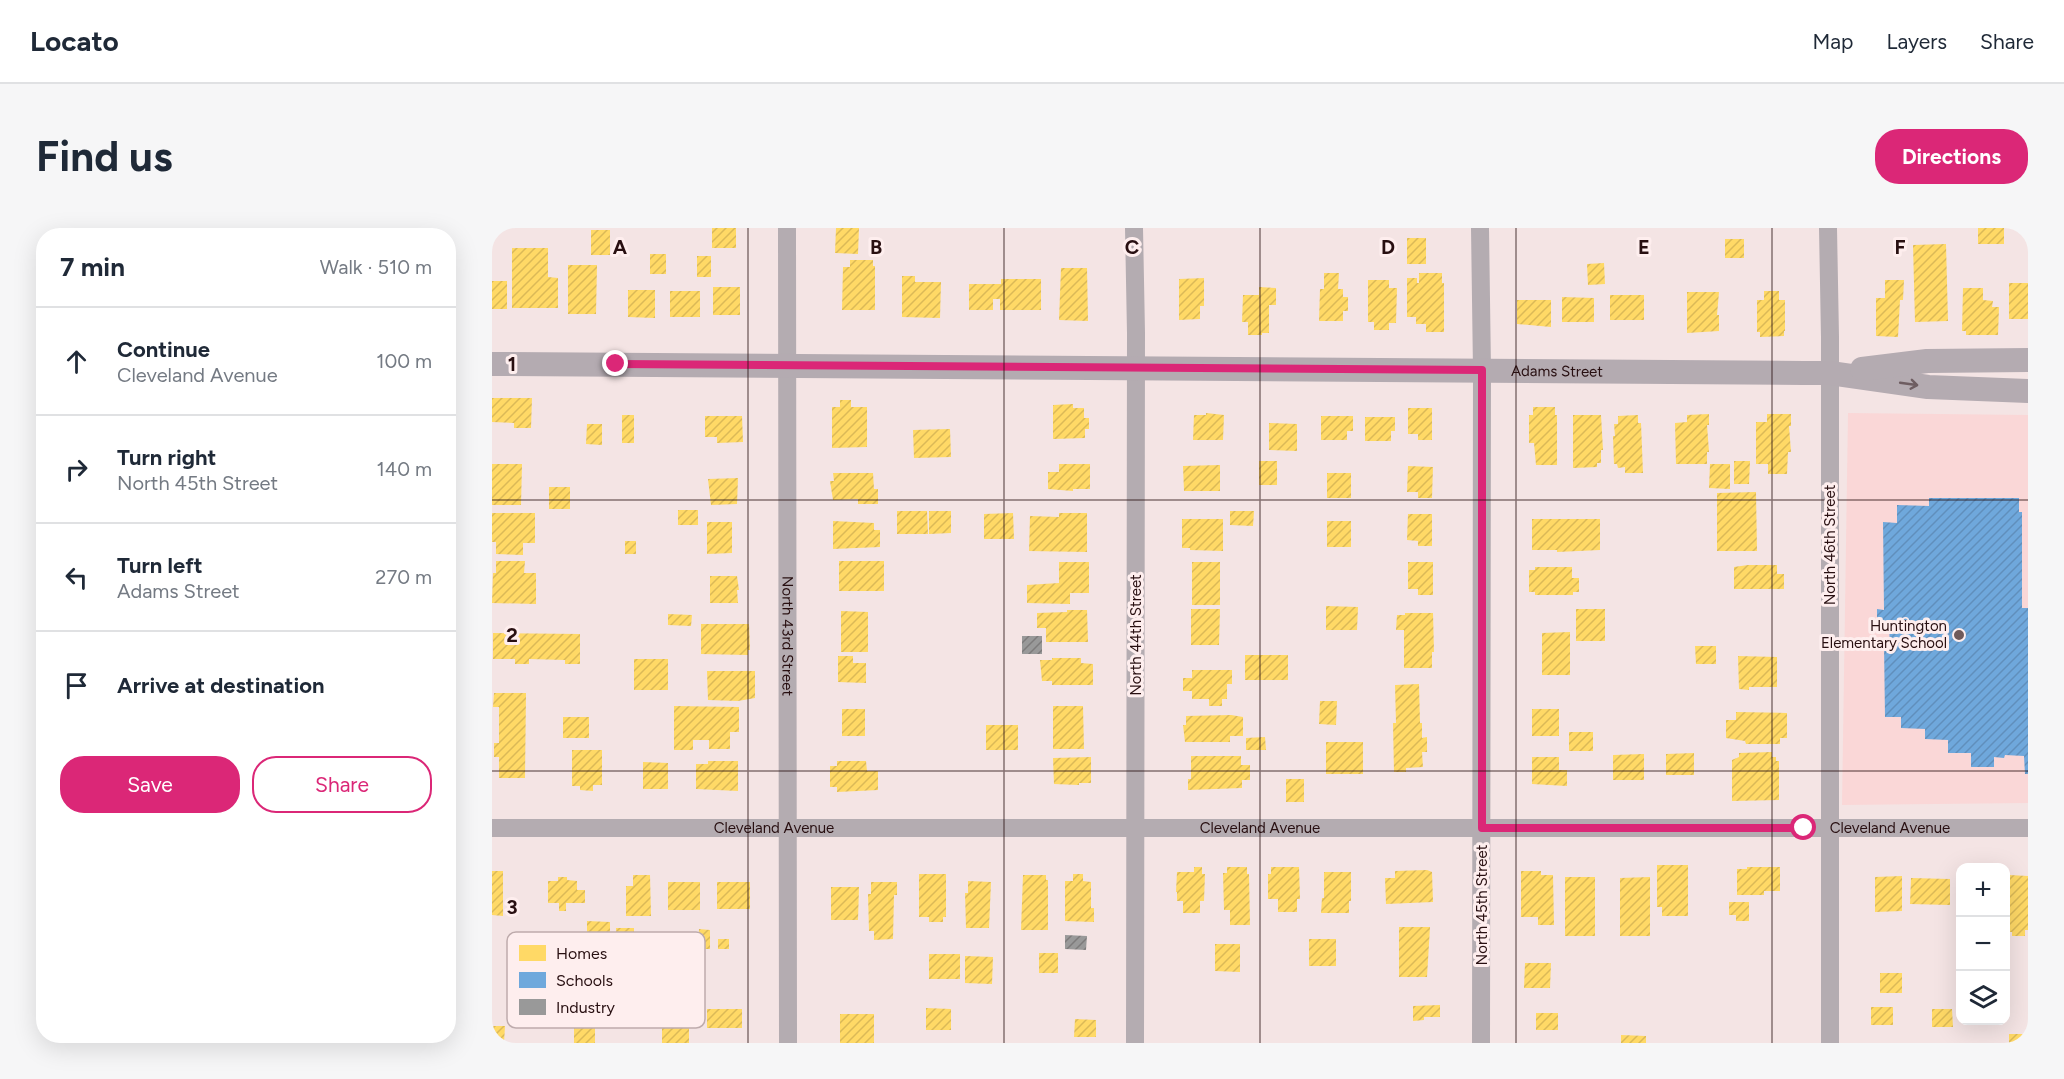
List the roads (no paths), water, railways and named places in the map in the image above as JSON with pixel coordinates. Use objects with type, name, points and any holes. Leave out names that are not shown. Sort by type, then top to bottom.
[{"type":"main road","name":"Adams Street","points":[[492,364],[1830,373],[1927,361],[2028,360]]},
{"type":"main road","name":"Adams Street","points":[[1830,373],[1929,387],[2028,391]]},
{"type":"street","name":"North 43rd Street","points":[[787,228],[788,1043]]},
{"type":"street","name":"North 44th Street","points":[[1134,228],[1135,1043]]},
{"type":"street","name":"North 45th Street","points":[[1480,228],[1482,370],[1481,1043]]},
{"type":"street","name":"North 46th Street","points":[[1828,228],[1830,1043]]},
{"type":"street","name":"Cleveland Avenue","points":[[492,828],[2028,828]]},
{"type":"place","name":"Huntington Elementary School","points":[[1959,635]]}]
